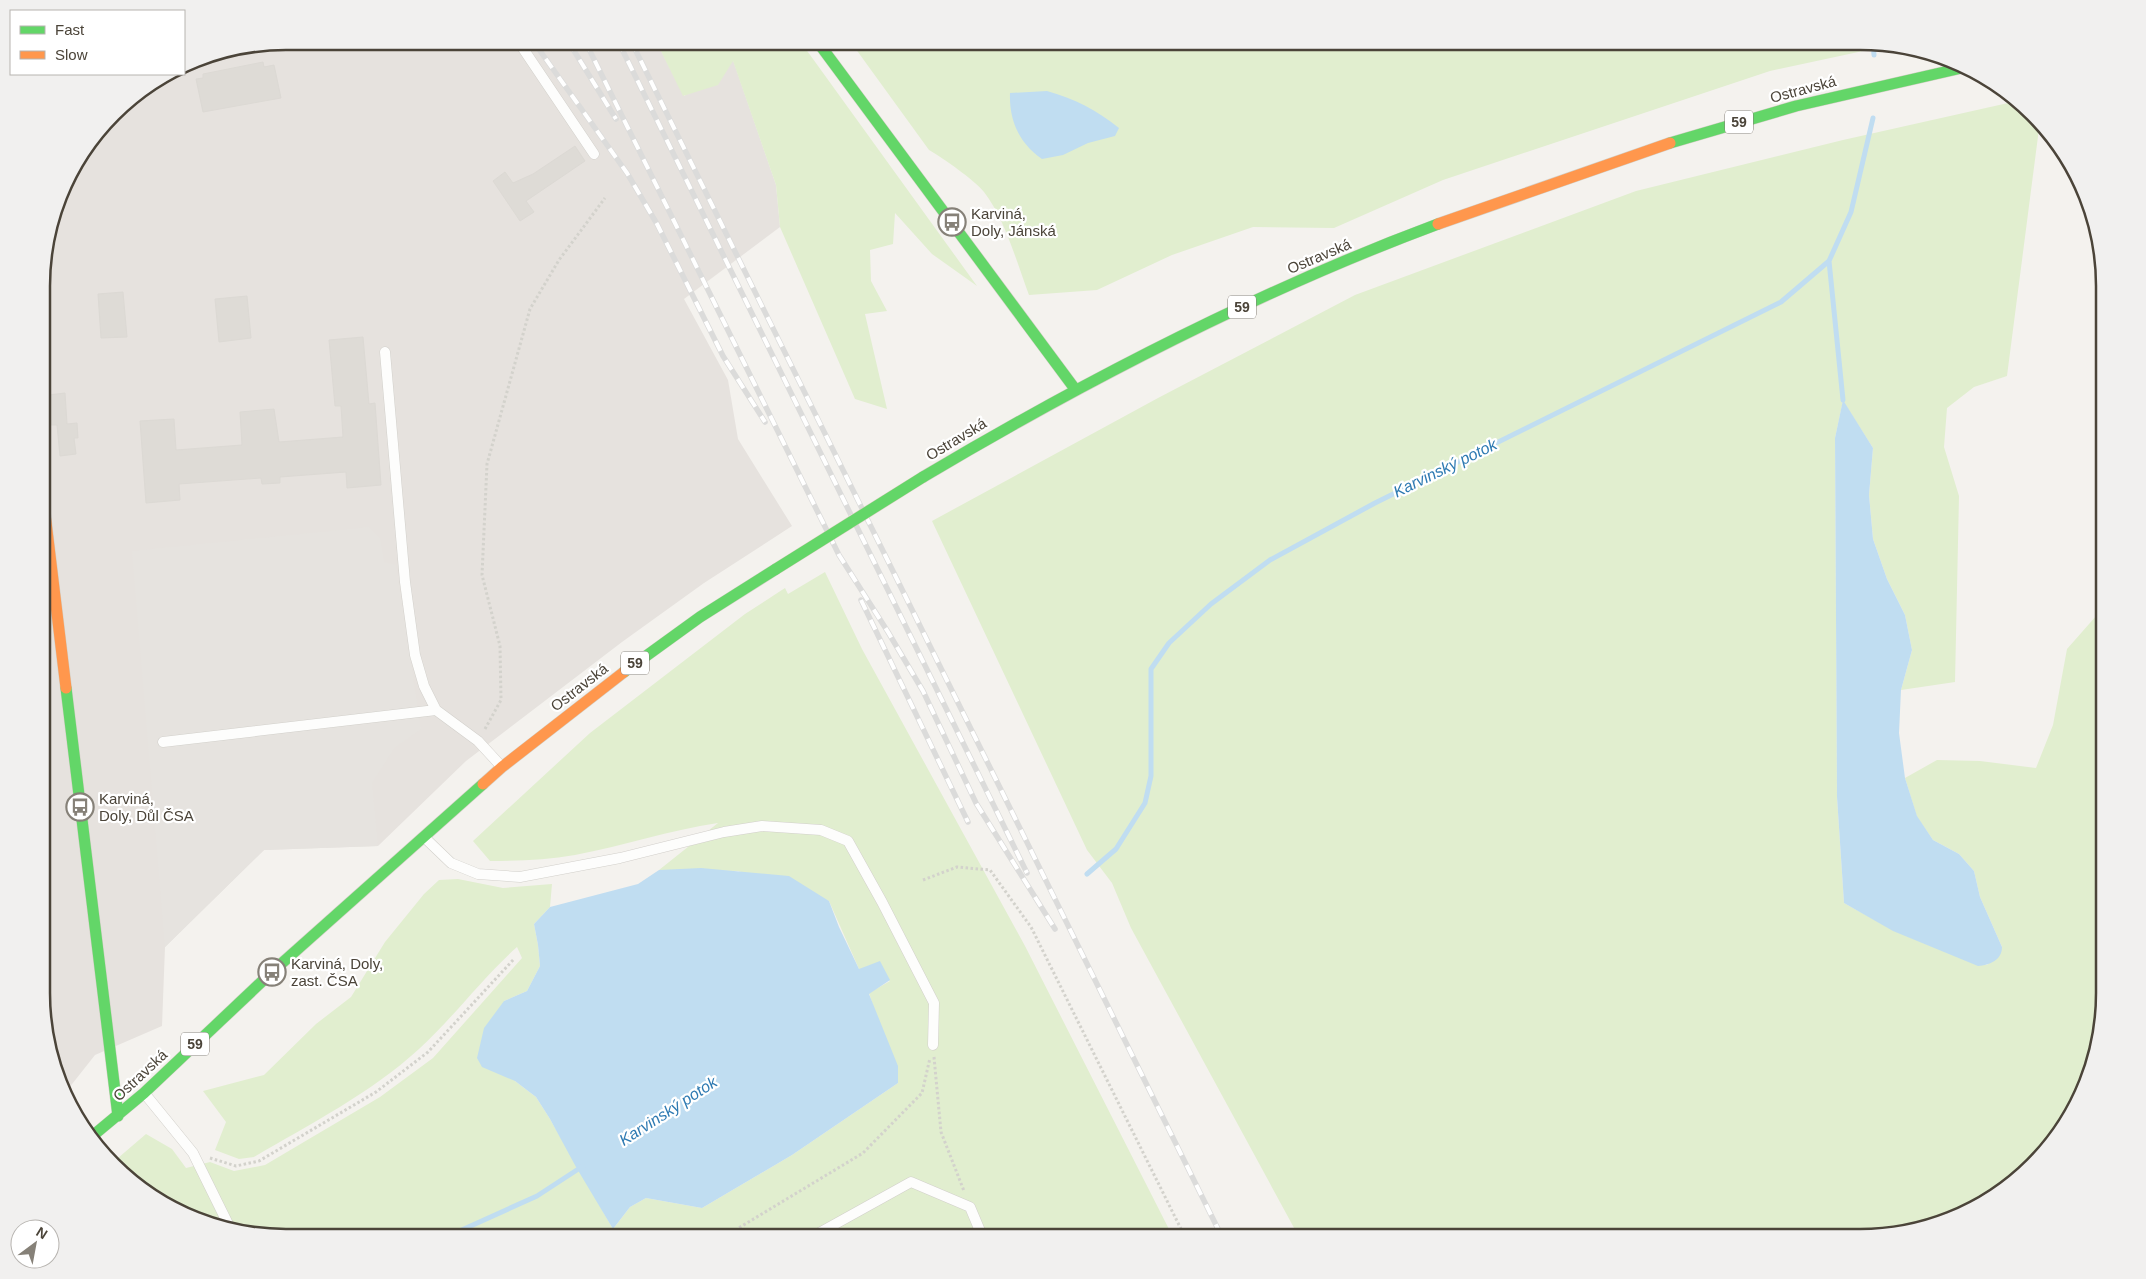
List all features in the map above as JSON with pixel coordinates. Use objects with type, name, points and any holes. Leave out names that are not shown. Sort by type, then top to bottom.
[{"type":"main road","points":[[824,50],[1076,389]]},
{"type":"main road","name":"Ostravská","points":[[96,1133],[144,1093],[272,972],[425,838],[502,767],[624,670],[700,617],[994,434],[1076,389],[1286,286],[1396,240],[1497,202],[1739,122],[1846,93],[1954,70]]},
{"type":"main road","name":"Ostravská","points":[[50,584],[118,1116]]},
{"type":"lane","points":[[524,50],[594,154]]},
{"type":"lane","points":[[385,352],[405,582],[415,655],[424,686],[436,710],[478,741],[502,767]]},
{"type":"lane","points":[[163,742],[436,710]]},
{"type":"lane","points":[[425,838],[451,863],[478,874],[520,877],[620,858],[724,832],[762,826],[821,830],[848,841],[934,1003],[933,1046]]},
{"type":"lane","points":[[144,1093],[193,1153],[227,1221]]},
{"type":"lane","points":[[826,1229],[911,1182],[970,1207],[979,1229]]},
{"type":"path","points":[[478,741],[501,700],[500,646],[482,574],[487,464],[530,309],[559,260],[605,198]]},
{"type":"path","points":[[923,880],[957,867],[990,870],[1031,928],[1181,1229]]},
{"type":"path","points":[[193,1153],[236,1166],[259,1162],[376,1092],[428,1052],[514,959]]},
{"type":"path","points":[[933,1046],[942,1132],[970,1207]]},
{"type":"path","points":[[737,1229],[863,1153],[922,1092],[933,1046]]},
{"type":"shaded area","points":[[286,50],[661,50],[684,96],[733,60],[776,185],[780,227],[684,299],[728,380],[738,439],[792,526],[704,583],[622,642],[466,761],[378,846],[264,850],[165,947],[162,1026],[95,1055],[70,1087],[58,1054],[52,1024],[50,993],[50,286],[52,255],[58,225],[74,182],[90,155],[119,119],[155,90],[196,68],[225,58],[255,52]]},
{"type":"shaded area","points":[[369,527],[380,538],[384,562],[396,565],[421,729],[394,748],[372,783],[378,846],[264,850],[165,947],[132,551]]},
{"type":"green space","points":[[660,50],[807,50],[977,286],[932,254],[895,213],[893,244],[870,250],[871,281],[887,311],[865,314],[887,409],[855,399],[780,227],[776,185],[733,61],[718,85],[683,96]]},
{"type":"green space","points":[[857,50],[1866,50],[1770,71],[1443,180],[1334,228],[1253,227],[1172,255],[1097,290],[1029,295],[1015,255],[992,203],[984,192],[966,175],[929,150]]},
{"type":"green space","points":[[2009,103],[2039,132],[2007,376],[1974,387],[1947,408],[1944,447],[1959,496],[1955,682],[1901,690],[1912,650],[1905,615],[1887,579],[1873,539],[1869,495],[1873,448],[1843,401],[1835,438],[1837,797],[1844,903],[1914,938],[1987,965],[2002,947],[1980,897],[1974,871],[1959,854],[1933,840],[1917,817],[1905,778],[1937,760],[1980,761],[2036,768],[2053,725],[2067,649],[2096,616],[2096,993],[2094,1024],[2088,1054],[2072,1097],[2047,1137],[2027,1160],[2004,1180],[1978,1197],[1950,1211],[1921,1221],[1891,1227],[1860,1229],[1295,1229],[1131,928],[1112,883],[1087,850],[932,521],[1158,398],[1355,295],[1636,191],[1843,140]]},
{"type":"green space","points":[[825,572],[862,649],[1025,946],[1169,1229],[613,1229],[630,1207],[646,1198],[702,1208],[792,1155],[898,1083],[869,993],[890,981],[859,969],[829,901],[738,871],[659,870],[718,823],[575,855],[533,860],[490,861],[473,841],[590,733],[745,614],[785,588],[788,594]]},
{"type":"green space","points":[[458,879],[503,888],[552,884],[550,907],[534,924],[540,966],[527,991],[504,1001],[515,1081],[536,1097],[613,1229],[286,1229],[255,1227],[225,1221],[182,1205],[142,1180],[118,1158],[146,1134],[172,1149],[186,1168],[210,1162],[234,1171],[265,1165],[380,1097],[433,1058],[522,958],[517,947],[419,1049],[381,1080],[318,1120],[254,1157],[239,1159],[215,1150],[226,1122],[203,1091],[264,1075],[316,1024],[351,997],[385,942],[424,894],[439,880]]},
{"type":"water","points":[[1047,91],[1076,101],[1102,116],[1119,128],[1115,136],[1088,143],[1063,155],[1042,159],[1027,146],[1017,130],[1011,112],[1010,93]]},
{"type":"water","points":[[1843,400],[1873,448],[1869,495],[1873,539],[1887,579],[1905,615],[1912,650],[1901,690],[1899,733],[1905,778],[1917,816],[1933,840],[1959,854],[1974,871],[1980,897],[2002,947],[1998,958],[1987,964],[1978,966],[1893,931],[1844,903],[1837,797],[1835,438]]},
{"type":"water","points":[[701,868],[789,876],[829,901],[859,969],[880,961],[890,980],[869,994],[898,1066],[898,1083],[792,1155],[702,1208],[646,1198],[630,1207],[613,1229],[536,1097],[515,1081],[482,1067],[477,1058],[484,1028],[504,1001],[527,991],[540,966],[534,924],[550,907],[638,884],[659,870]]},
{"type":"building","points":[[263,62],[264,67],[274,65],[281,98],[203,112],[196,79],[203,78],[203,74]]},
{"type":"building","points":[[575,146],[585,161],[526,201],[534,212],[520,221],[493,181],[505,172],[513,183],[533,174]]},
{"type":"building","points":[[123,292],[127,337],[101,338],[98,294]]},
{"type":"building","points":[[247,296],[251,338],[219,342],[215,299]]},
{"type":"building","points":[[363,337],[369,404],[375,403],[381,485],[347,488],[346,472],[280,477],[280,483],[262,484],[261,478],[179,484],[180,500],[146,503],[140,421],[174,419],[176,450],[242,445],[240,412],[274,409],[279,442],[343,437],[341,406],[335,406],[329,340]]},
{"type":"building","points":[[65,393],[67,424],[77,423],[78,438],[74,438],[76,454],[60,456],[57,425],[51,425],[50,395]]},
{"type":"waterway","name":"Karvinský potok","points":[[1874,51],[1874,55]]},
{"type":"waterway","name":"Karvinský potok","points":[[1087,874],[1116,849],[1145,803],[1151,776],[1151,669],[1169,643],[1211,604],[1270,560],[1375,503],[1781,302],[1829,261],[1851,212],[1873,118]]},
{"type":"waterway","points":[[1829,261],[1843,400]]},
{"type":"waterway","name":"Karvinský potok","points":[[464,1229],[537,1196],[583,1166]]},
{"type":"railway","points":[[539,50],[627,173],[657,224],[723,356],[765,422]]},
{"type":"railway","points":[[574,50],[616,119]]},
{"type":"railway","points":[[589,50],[839,555],[923,691],[976,803],[1055,929]]},
{"type":"railway","points":[[622,50],[1027,873]]},
{"type":"railway","points":[[635,50],[1218,1229]]},
{"type":"railway","points":[[861,600],[968,822]]},
{"type":"traffic: fast","points":[[824,50],[1075,389]]},
{"type":"traffic: fast","points":[[1670,143],[1796,106],[1954,70]]},
{"type":"traffic: fast","points":[[923,477],[1048,406],[1175,339],[1305,278],[1438,224]]},
{"type":"traffic: fast","points":[[776,569],[923,477]]},
{"type":"traffic: fast","points":[[624,672],[700,617],[776,569]]},
{"type":"traffic: fast","points":[[66,688],[118,1116]]},
{"type":"traffic: fast","points":[[96,1133],[144,1093],[272,972],[483,784]]},
{"type":"traffic: slow","points":[[1438,224],[1670,143]]},
{"type":"traffic: slow","points":[[50,555],[66,688]]},
{"type":"traffic: slow","points":[[483,784],[624,672]]},
{"type":"place","name":"Karviná, Doly, Jánská","points":[[952,222]]},
{"type":"place","name":"Karviná, Doly, Důl ČSA","points":[[80,807]]},
{"type":"place","name":"Karviná, Doly, zast. ČSA","points":[[272,972]]}]
